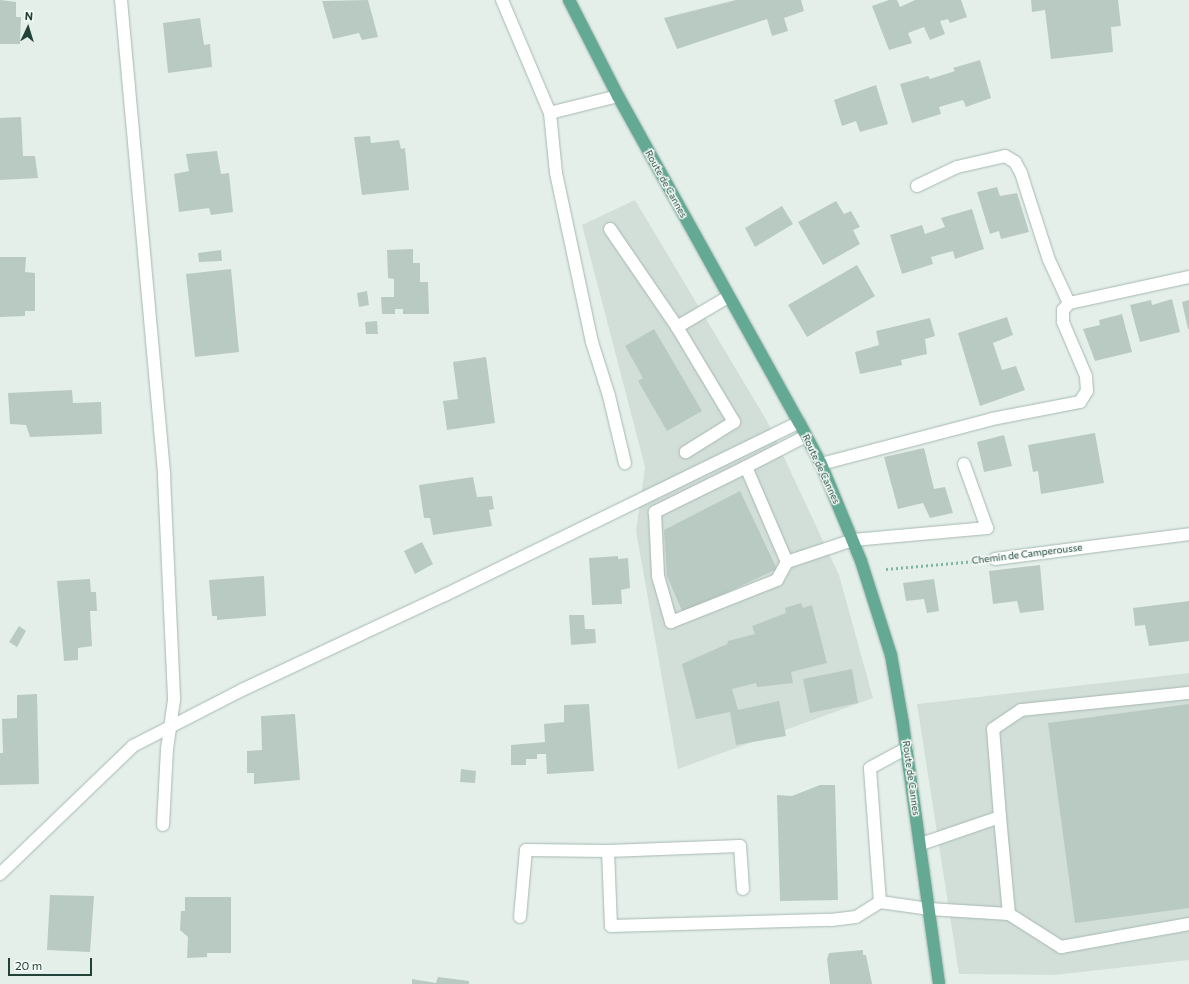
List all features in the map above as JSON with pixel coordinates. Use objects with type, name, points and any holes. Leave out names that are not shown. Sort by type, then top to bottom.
[{"type":"main road","name":"Route de Cannes","points":[[569,0],[618,96],[728,297],[799,422],[821,464],[853,540],[891,655],[907,748],[939,984]]},
{"type":"street","points":[[120,0],[164,477],[174,700],[170,726],[164,825]]},
{"type":"street","points":[[502,0],[550,113],[556,173],[588,327],[609,396],[625,463]]},
{"type":"street","points":[[550,113],[618,96]]},
{"type":"street","points":[[917,186],[957,167],[1005,156],[1015,162],[1021,173],[1049,260],[1069,303]]},
{"type":"street","points":[[610,229],[677,326],[734,422],[686,452]]},
{"type":"street","points":[[821,464],[992,419],[1080,402],[1088,392],[1086,376],[1063,322],[1063,310],[1069,303],[1189,277]]},
{"type":"street","points":[[677,326],[728,297]]},
{"type":"street","points":[[0,874],[133,746],[170,726],[799,422]]},
{"type":"street","points":[[806,436],[656,512],[658,576],[671,622],[777,580],[787,562],[853,540],[987,528],[964,464]]},
{"type":"street","points":[[746,467],[787,562]]},
{"type":"street","name":"Chemin de Camperousse","points":[[995,559],[1189,534]]},
{"type":"street","points":[[1009,914],[993,729],[1021,710],[1189,693]]},
{"type":"street","points":[[880,902],[870,768],[907,748]]},
{"type":"street","points":[[921,844],[1000,817]]},
{"type":"street","points":[[520,917],[526,850],[608,851],[740,846],[743,889]]},
{"type":"street","points":[[608,851],[611,926],[831,920],[856,917],[880,902],[929,909],[1009,914],[1061,947],[1189,924]]},
{"type":"path","name":"Chemin de Camperousse","points":[[865,573],[995,559]]},
{"type":"shaded area","points":[[635,200],[767,421],[839,575],[873,698],[678,769],[636,531],[645,467],[582,225]]},
{"type":"shaded area","points":[[1189,673],[1189,960],[1054,975],[959,974],[917,704]]},
{"type":"building","points":[[0,0],[16,2],[16,17],[21,17],[20,44],[0,44]]},
{"type":"building","points":[[368,0],[378,37],[362,40],[359,33],[333,39],[322,1]]},
{"type":"building","points":[[736,0],[801,0],[804,11],[784,18],[788,31],[772,36],[767,19],[677,49],[664,18]]},
{"type":"building","points":[[889,0],[897,0],[900,7],[915,0],[961,0],[967,17],[950,23],[948,19],[940,21],[945,34],[930,40],[924,27],[908,33],[912,43],[889,50],[872,6]]},
{"type":"building","points":[[1031,0],[1118,0],[1121,26],[1111,27],[1113,52],[1051,59],[1045,10],[1032,12]]},
{"type":"building","points":[[200,18],[204,45],[210,44],[212,67],[168,73],[163,23]]},
{"type":"building","points":[[980,60],[991,98],[966,107],[963,100],[939,107],[941,114],[912,123],[900,84],[928,76],[930,79],[955,71],[953,68]]},
{"type":"building","points":[[876,85],[888,124],[860,132],[856,121],[842,126],[834,100]]},
{"type":"building","points":[[21,117],[23,156],[35,156],[38,178],[0,180],[0,118]]},
{"type":"building","points":[[370,136],[371,143],[399,140],[401,149],[405,148],[409,190],[362,195],[354,137]]},
{"type":"building","points":[[217,151],[221,174],[229,173],[233,212],[211,215],[209,208],[179,212],[174,174],[189,171],[186,154]]},
{"type":"building","points":[[997,187],[1000,196],[1017,193],[1029,232],[1001,239],[999,231],[990,234],[977,192]]},
{"type":"building","points":[[836,201],[844,214],[851,211],[860,227],[853,230],[860,244],[823,265],[798,222]]},
{"type":"building","points":[[782,206],[793,224],[755,247],[745,228]]},
{"type":"building","points":[[972,209],[984,249],[955,259],[953,251],[931,257],[933,264],[902,274],[890,235],[922,225],[925,234],[945,227],[941,218]]},
{"type":"building","points":[[413,249],[413,263],[420,263],[420,282],[428,282],[429,314],[403,314],[403,309],[395,309],[395,314],[382,314],[381,297],[394,297],[394,279],[388,278],[387,250]]},
{"type":"building","points":[[221,250],[222,261],[199,262],[198,253]]},
{"type":"building","points":[[0,257],[26,257],[25,272],[35,273],[35,311],[25,311],[25,316],[0,317]]},
{"type":"building","points":[[857,265],[875,296],[807,337],[788,305]]},
{"type":"building","points":[[231,269],[239,352],[195,357],[186,274]]},
{"type":"building","points":[[367,291],[369,305],[359,307],[357,293]]},
{"type":"building","points":[[1172,299],[1180,332],[1140,342],[1130,305],[1151,300],[1152,305]]},
{"type":"building","points":[[1189,300],[1189,329],[1188,329],[1182,302]]},
{"type":"building","points":[[1122,314],[1132,352],[1095,361],[1083,329],[1100,325],[1099,320]]},
{"type":"building","points":[[1007,317],[1013,335],[993,343],[1002,370],[1016,366],[1025,390],[980,406],[958,333]]},
{"type":"building","points":[[930,318],[935,336],[925,339],[927,354],[901,360],[902,365],[860,374],[855,352],[879,345],[876,331]]},
{"type":"building","points":[[377,321],[378,334],[366,334],[365,322]]},
{"type":"building","points":[[654,329],[702,411],[667,431],[638,381],[643,378],[625,346]]},
{"type":"building","points":[[486,357],[495,423],[447,430],[443,401],[458,399],[453,362]]},
{"type":"building","points":[[72,390],[73,403],[101,402],[102,434],[30,437],[26,425],[10,424],[8,393]]},
{"type":"building","points":[[1095,433],[1104,483],[1041,494],[1038,471],[1033,472],[1028,445]]},
{"type":"building","points":[[1004,435],[1012,466],[984,472],[977,442]]},
{"type":"building","points":[[924,448],[934,489],[945,487],[953,513],[930,518],[923,503],[898,509],[884,457]]},
{"type":"building","points":[[473,477],[477,497],[492,496],[494,509],[489,510],[492,526],[433,535],[430,518],[424,518],[419,485]]},
{"type":"building","points":[[740,491],[777,569],[683,613],[667,576],[664,530]]},
{"type":"building","points":[[422,542],[433,564],[415,574],[404,551]]},
{"type":"building","points":[[618,556],[618,559],[628,558],[630,588],[621,590],[622,604],[592,605],[589,558]]},
{"type":"building","points":[[1040,565],[1044,610],[1020,613],[1017,601],[993,604],[989,571]]},
{"type":"building","points":[[264,576],[266,616],[217,620],[217,616],[212,616],[209,580]]},
{"type":"building","points":[[90,579],[91,592],[96,592],[97,611],[90,611],[92,646],[78,648],[78,660],[64,661],[57,581]]},
{"type":"building","points":[[934,579],[939,611],[927,613],[924,599],[906,601],[903,583]]},
{"type":"building","points":[[1189,601],[1189,641],[1149,646],[1145,625],[1135,626],[1133,608]]},
{"type":"building","points":[[801,603],[803,608],[812,605],[827,663],[791,672],[793,683],[757,687],[756,683],[732,689],[738,710],[779,701],[786,736],[736,745],[730,712],[696,719],[682,664],[727,644],[728,641],[755,634],[752,626],[786,613],[785,608]]},
{"type":"building","points":[[569,615],[584,615],[585,629],[595,629],[596,643],[571,645]]},
{"type":"building","points":[[19,626],[26,631],[17,647],[9,642]]},
{"type":"building","points":[[852,669],[858,703],[810,713],[803,679]]},
{"type":"building","points":[[37,694],[39,784],[0,785],[0,753],[3,753],[2,719],[17,718],[17,695]]},
{"type":"building","points":[[589,704],[594,771],[547,774],[546,754],[537,754],[537,759],[526,759],[526,765],[511,765],[511,745],[545,742],[544,724],[564,722],[564,705]]},
{"type":"building","points":[[1189,704],[1189,908],[1075,923],[1048,723]]},
{"type":"building","points":[[295,714],[300,780],[254,784],[254,773],[247,773],[247,751],[262,750],[261,716]]},
{"type":"building","points":[[461,769],[476,771],[475,783],[460,782]]},
{"type":"building","points":[[820,785],[835,785],[838,900],[780,901],[777,795],[792,796]]},
{"type":"building","points":[[50,895],[94,896],[90,952],[47,950]]},
{"type":"building","points":[[185,897],[231,897],[231,953],[207,953],[207,957],[187,958],[188,937],[180,930],[181,911],[185,911]]},
{"type":"building","points":[[863,950],[863,955],[866,955],[872,984],[830,984],[827,959],[829,953]]},
{"type":"building","points":[[438,977],[469,981],[469,984],[412,984],[412,979],[436,983]]}]
